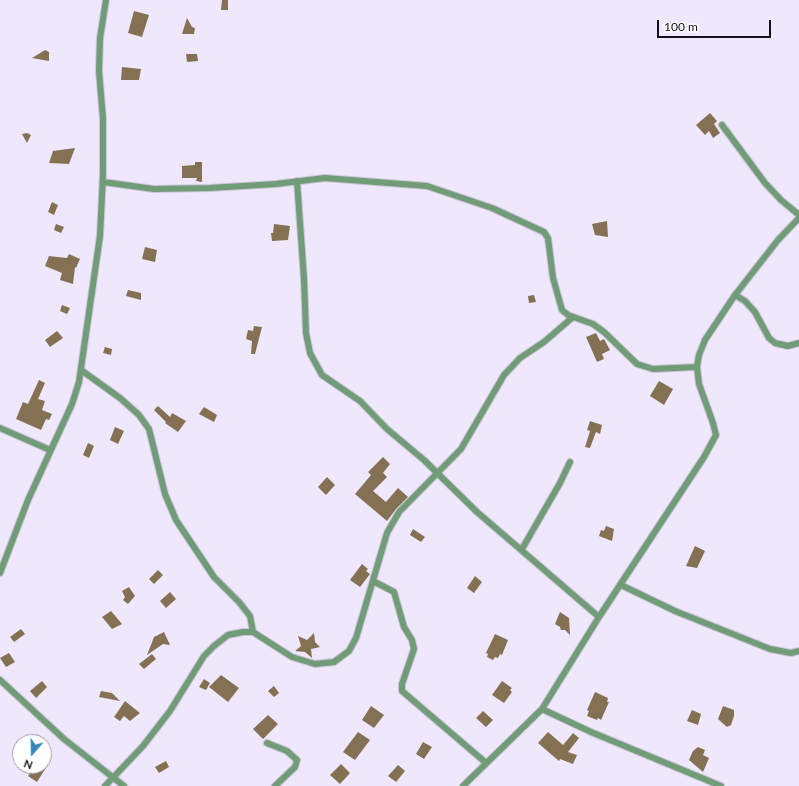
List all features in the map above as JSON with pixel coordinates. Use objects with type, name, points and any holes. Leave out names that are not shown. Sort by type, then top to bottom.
[{"type":"street","points":[[0,573],[28,500],[72,404],[81,370],[100,236],[103,182],[103,118],[99,71],[100,38],[106,0]]},
{"type":"street","points":[[462,786],[485,762],[542,709],[704,457],[716,435],[699,384],[697,367],[699,355],[705,340],[735,295],[778,240],[799,216],[765,183],[722,125]]},
{"type":"street","points":[[103,182],[154,189],[183,189],[297,182],[325,178],[427,186],[492,208],[534,226],[544,232],[548,238],[553,278],[562,310],[573,317],[593,324],[604,332],[629,358],[643,367],[653,369],[697,367]]},
{"type":"street","points":[[297,182],[304,279],[306,333],[310,353],[322,375],[360,401],[477,512],[600,617]]},
{"type":"street","points":[[735,295],[745,301],[755,312],[769,338],[775,343],[788,346],[799,343]]},
{"type":"street","points":[[105,786],[143,746],[170,711],[204,656],[228,635],[253,632],[292,657],[315,664],[334,662],[349,651],[356,638],[387,532],[399,512],[461,449],[504,375],[520,358],[544,342],[573,317]]},
{"type":"street","points":[[81,370],[120,398],[139,415],[149,429],[165,494],[176,520],[214,576],[250,616],[253,632]]},
{"type":"street","points":[[0,428],[50,450]]},
{"type":"street","points":[[522,549],[560,483],[570,462]]},
{"type":"street","points":[[373,581],[394,592],[404,627],[412,640],[414,649],[402,684],[402,691],[485,762]]},
{"type":"street","points":[[621,585],[675,611],[770,649],[791,653],[799,651]]},
{"type":"street","points":[[0,680],[64,739],[124,786]]},
{"type":"street","points":[[542,709],[591,732],[721,786]]},
{"type":"street","points":[[267,743],[287,751],[297,760],[295,767],[275,786]]},
{"type":"building","points":[[222,0],[228,0],[228,10],[221,10]]},
{"type":"building","points":[[134,11],[149,15],[142,37],[128,33]]},
{"type":"building","points":[[187,18],[192,27],[195,28],[194,34],[182,34]]},
{"type":"building","points":[[45,50],[49,52],[49,61],[32,58]]},
{"type":"building","points":[[186,54],[197,54],[198,61],[187,62]]},
{"type":"building","points":[[122,67],[141,69],[139,80],[121,80]]},
{"type":"building","points":[[710,113],[717,121],[714,124],[720,133],[713,138],[709,131],[705,135],[696,125]]},
{"type":"building","points":[[27,133],[31,135],[27,143],[22,134]]},
{"type":"building","points":[[75,148],[69,164],[49,163],[53,151]]},
{"type":"building","points":[[195,162],[202,162],[202,182],[196,181],[197,178],[182,178],[182,166],[195,165]]},
{"type":"building","points":[[52,202],[58,205],[54,215],[48,212]]},
{"type":"building","points":[[607,221],[608,237],[595,235],[592,224]]},
{"type":"building","points":[[56,224],[64,227],[61,233],[54,230]]},
{"type":"building","points":[[274,224],[290,226],[288,240],[272,241],[271,233],[273,233]]},
{"type":"building","points":[[145,247],[157,250],[155,262],[142,259]]},
{"type":"building","points":[[69,254],[80,259],[76,268],[75,267],[73,284],[60,280],[62,273],[45,266],[49,256],[67,258]]},
{"type":"building","points":[[128,290],[141,293],[141,300],[126,296]]},
{"type":"building","points":[[534,295],[536,302],[529,303],[528,296]]},
{"type":"building","points":[[62,305],[70,308],[67,314],[60,311]]},
{"type":"building","points":[[254,326],[262,327],[255,354],[251,354],[252,341],[246,339],[248,330],[253,331]]},
{"type":"building","points":[[57,331],[63,338],[50,347],[45,340]]},
{"type":"building","points":[[596,333],[600,341],[604,339],[610,350],[602,354],[604,359],[597,362],[586,337]]},
{"type":"building","points":[[105,347],[112,349],[111,355],[103,353]]},
{"type":"building","points":[[39,380],[45,383],[38,399],[45,401],[42,410],[52,414],[49,420],[46,419],[41,430],[16,419],[23,402],[28,404]]},
{"type":"building","points":[[659,381],[673,389],[664,405],[650,396]]},
{"type":"building","points":[[158,406],[170,417],[172,413],[186,421],[178,432],[165,423],[166,422],[154,410]]},
{"type":"building","points":[[204,407],[217,415],[214,422],[199,414]]},
{"type":"building","points":[[590,421],[602,425],[600,434],[596,432],[590,448],[585,447],[590,431],[587,430]]},
{"type":"building","points":[[115,427],[124,431],[118,444],[110,440]]},
{"type":"building","points":[[88,443],[94,446],[89,458],[83,455]]},
{"type":"building","points":[[383,457],[390,464],[383,473],[387,477],[373,491],[386,502],[398,488],[408,497],[387,521],[355,494],[371,475],[368,472]]},
{"type":"building","points":[[327,477],[335,485],[326,495],[318,487]]},
{"type":"building","points":[[606,526],[614,529],[612,541],[599,536],[601,530],[604,531]]},
{"type":"building","points":[[413,529],[425,537],[421,542],[410,535]]},
{"type":"building","points":[[695,546],[705,551],[697,568],[686,566]]},
{"type":"building","points":[[362,564],[368,569],[366,571],[370,574],[360,587],[350,580]]},
{"type":"building","points":[[158,570],[163,575],[154,584],[149,579]]},
{"type":"building","points":[[475,576],[482,582],[474,593],[467,588]]},
{"type":"building","points":[[129,587],[135,596],[128,604],[123,600],[125,597],[122,591]]},
{"type":"building","points":[[170,592],[176,599],[166,608],[160,601]]},
{"type":"building","points":[[111,611],[122,624],[112,629],[102,617]]},
{"type":"building","points":[[560,612],[569,618],[570,635],[565,630],[561,630],[560,627],[555,624]]},
{"type":"building","points":[[21,629],[25,634],[14,642],[10,637]]},
{"type":"building","points":[[164,632],[170,645],[163,644],[147,655],[154,637]]},
{"type":"building","points":[[314,633],[315,642],[320,647],[311,649],[312,658],[305,652],[295,651],[301,646],[298,636],[307,640]]},
{"type":"building","points":[[495,634],[508,640],[502,655],[500,654],[498,658],[495,657],[493,660],[487,657],[488,654],[486,653]]},
{"type":"building","points":[[9,653],[15,662],[6,667],[0,658]]},
{"type":"building","points":[[152,654],[156,659],[144,669],[139,664]]},
{"type":"building","points":[[221,675],[239,688],[228,702],[209,687]]},
{"type":"building","points":[[204,679],[210,683],[206,690],[199,687]]},
{"type":"building","points":[[42,681],[47,687],[36,698],[30,691]]},
{"type":"building","points":[[502,681],[512,688],[510,690],[512,692],[504,703],[492,695]]},
{"type":"building","points":[[274,686],[279,693],[274,697],[268,691]]},
{"type":"building","points":[[101,691],[112,693],[120,701],[99,697]]},
{"type":"building","points":[[595,692],[608,698],[607,702],[609,702],[601,720],[587,716],[589,711],[587,710]]},
{"type":"building","points":[[125,701],[140,713],[130,721],[124,716],[120,721],[114,717]]},
{"type":"building","points":[[371,706],[384,715],[374,728],[362,720]]},
{"type":"building","points":[[723,706],[734,710],[731,725],[727,727],[718,719]]},
{"type":"building","points":[[692,710],[701,714],[698,725],[687,721]]},
{"type":"building","points":[[483,711],[493,720],[486,727],[476,718]]},
{"type":"building","points":[[268,715],[278,724],[263,739],[253,729]]},
{"type":"building","points":[[358,732],[370,740],[355,760],[343,752]]},
{"type":"building","points":[[548,732],[563,745],[573,733],[579,738],[568,752],[577,755],[573,764],[560,759],[559,761],[538,743]]},
{"type":"building","points":[[423,742],[432,747],[424,759],[416,754]]},
{"type":"building","points":[[698,747],[705,750],[703,755],[709,758],[703,772],[689,760],[693,751]]},
{"type":"building","points":[[166,761],[169,767],[159,773],[155,767]]},
{"type":"building","points":[[341,764],[350,773],[340,784],[330,775]]},
{"type":"building","points":[[398,765],[405,771],[396,782],[388,776]]},
{"type":"building","points":[[29,774],[42,774],[37,782],[28,776]]}]
